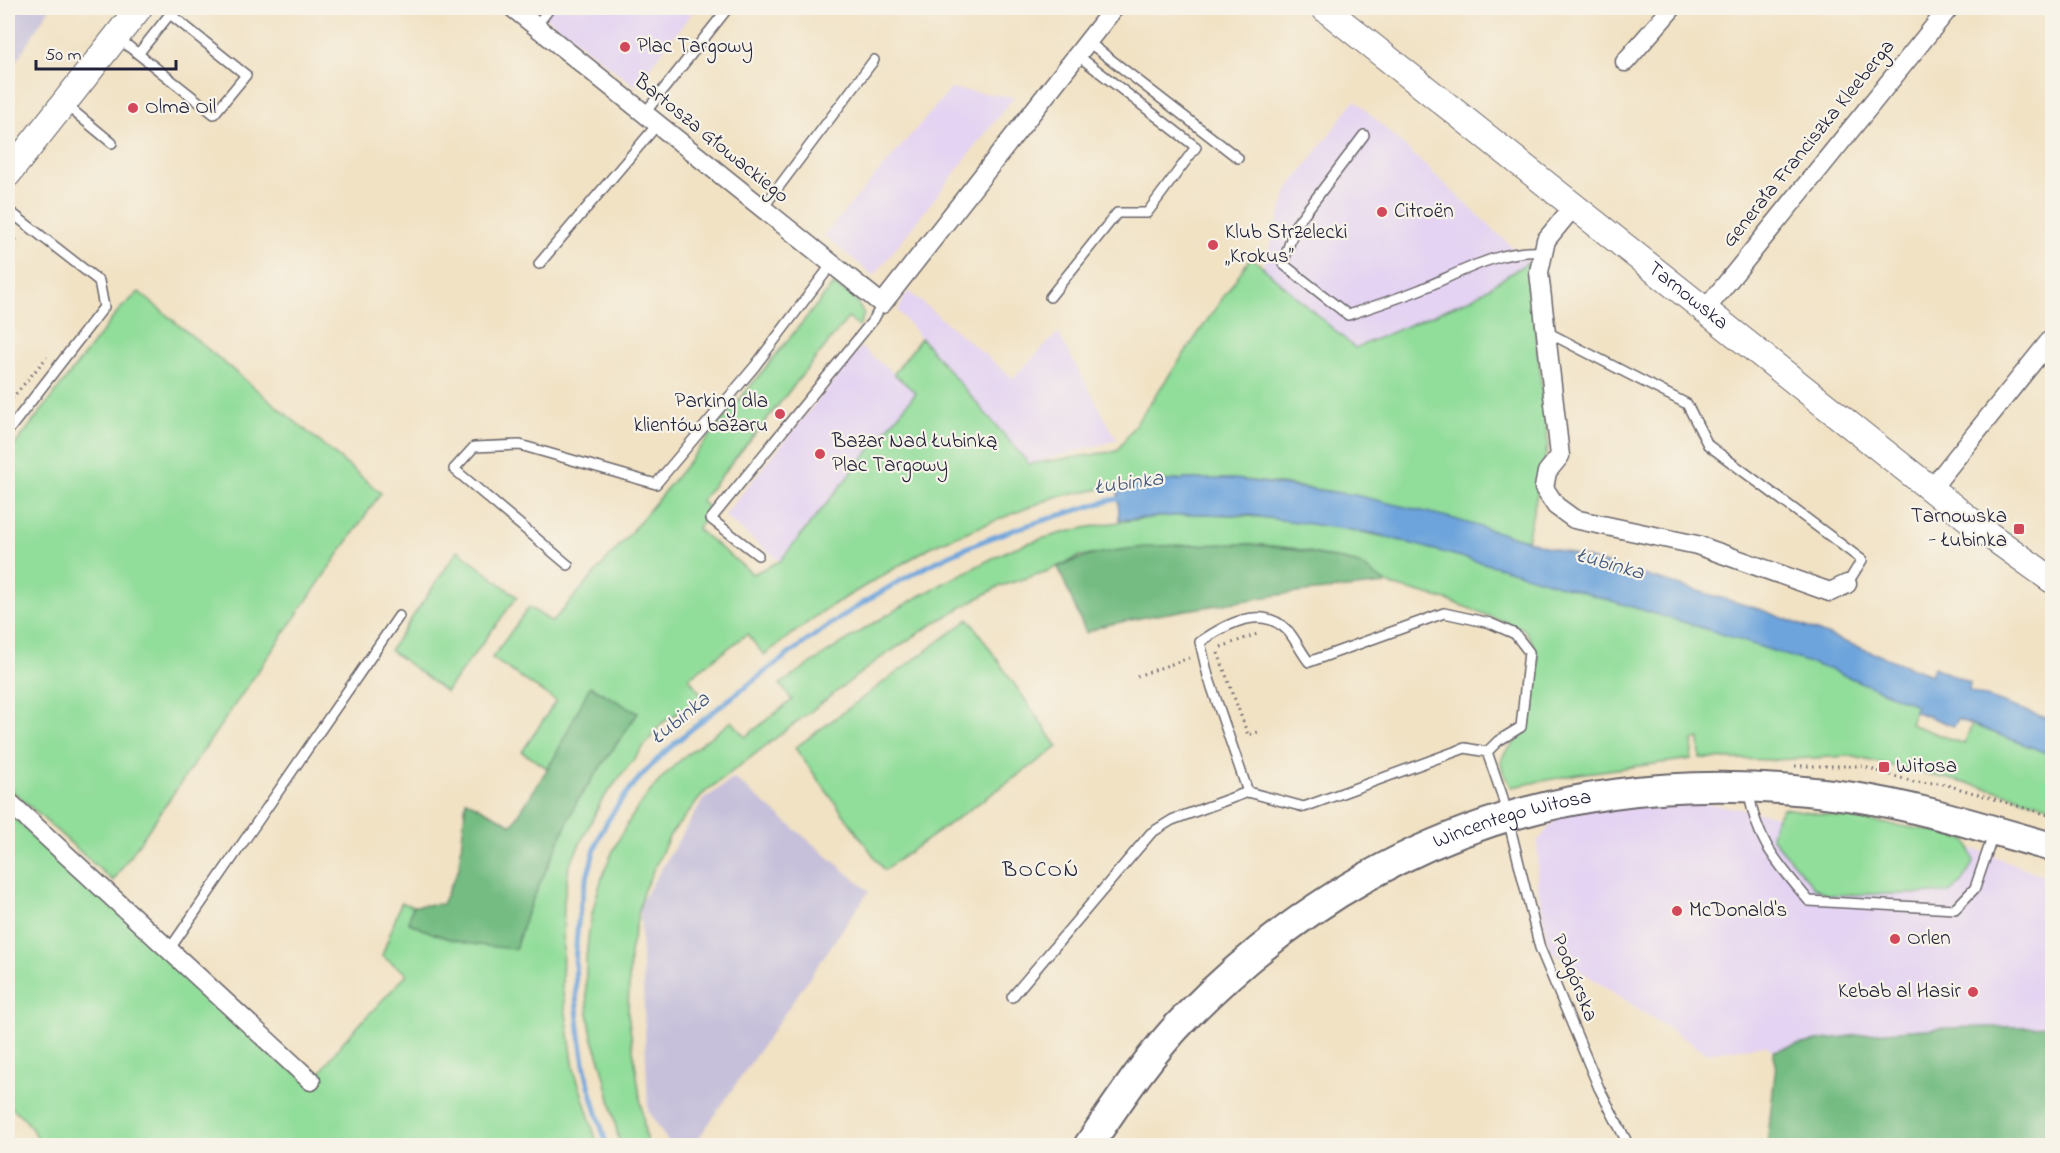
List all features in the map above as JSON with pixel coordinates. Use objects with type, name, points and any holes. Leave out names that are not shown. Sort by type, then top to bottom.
[{"type":"main road","points":[[8,174],[139,8]]},
{"type":"main road","name":"Tarnowska","points":[[1324,8],[1931,489],[2052,580]]},
{"type":"main road","name":"Wincentego Witosa","points":[[1088,1146],[1134,1080],[1183,1020],[1256,952],[1345,888],[1402,855],[1507,816],[1541,807],[1623,793],[1702,787],[1748,787],[1857,797],[1994,830],[2052,848]]},
{"type":"street","name":"Bartosza Głowackiego","points":[[513,8],[882,304]]},
{"type":"street","points":[[882,304],[1114,8]]},
{"type":"street","points":[[1625,62],[1672,8]]},
{"type":"street","name":"Generała Franciszka Kleeberga","points":[[1705,310],[1949,8]]},
{"type":"street","points":[[1574,206],[1546,240],[1539,272],[1560,456],[1547,472],[1544,488],[1548,498],[1574,519],[1697,545],[1830,592],[1847,584]]},
{"type":"street","points":[[1931,489],[2052,339]]},
{"type":"street","points":[[8,801],[311,1081]]},
{"type":"lane","points":[[536,26],[550,8]]},
{"type":"lane","points":[[539,264],[650,119],[728,8]]},
{"type":"lane","points":[[116,36],[138,54],[214,114],[246,75],[170,14],[138,54]]},
{"type":"lane","points":[[1082,48],[1238,158]]},
{"type":"lane","points":[[1050,297],[1117,213],[1147,213],[1196,147],[1082,48]]},
{"type":"lane","points":[[762,209],[874,60]]},
{"type":"lane","points":[[64,103],[112,142]]},
{"type":"lane","points":[[1364,135],[1295,226],[1283,264],[1348,315],[1419,290],[1490,259],[1522,251],[1543,252]]},
{"type":"lane","points":[[8,210],[99,281],[104,307],[8,431]]},
{"type":"lane","points":[[568,565],[454,469],[474,447],[520,445],[656,484],[755,366],[832,264]]},
{"type":"lane","points":[[758,555],[711,519],[874,319],[882,304]]},
{"type":"lane","points":[[1545,332],[1687,404],[1708,445],[1862,560],[1847,584]]},
{"type":"lane","points":[[1012,997],[1151,833],[1172,820],[1248,792],[1304,807],[1465,748],[1488,752],[1498,741],[1521,728],[1529,652],[1515,634],[1490,623],[1444,613],[1309,662],[1288,632],[1268,617],[1252,617],[1218,629],[1200,642],[1208,676],[1248,792]]},
{"type":"lane","points":[[169,950],[399,616]]},
{"type":"lane","name":"Podgórska","points":[[1488,752],[1507,816],[1540,948],[1599,1088],[1629,1146]]},
{"type":"lane","points":[[1748,787],[1753,819],[1764,845],[1809,901],[1955,909],[1975,888],[1994,830]]},
{"type":"path","points":[[8,249],[22,231]]},
{"type":"path","points":[[8,403],[42,359],[49,355]]},
{"type":"path","points":[[1217,648],[1248,735],[1258,732]]},
{"type":"path","points":[[1791,766],[1861,766],[1914,782],[1940,783],[2052,816]]},
{"type":"shaded area","points":[[8,8],[50,8],[8,74]]},
{"type":"shaded area","name":"Plac Targowy","points":[[534,8],[696,8],[635,86]]},
{"type":"shaded area","points":[[951,89],[1014,97],[874,276],[824,235]]},
{"type":"shaded area","points":[[1355,100],[1528,262],[1473,298],[1355,348],[1262,269],[1288,190]]},
{"type":"shaded area","points":[[908,291],[1013,378],[1058,333],[1117,440],[1029,464],[898,311]]},
{"type":"shaded area","name":"Bazar Nad Łubinką Plac Targowy","points":[[861,347],[916,392],[780,561],[724,516]]},
{"type":"shaded area","points":[[734,778],[869,891],[694,1145],[670,1145],[648,1110],[640,904],[703,800]]},
{"type":"shaded area","points":[[1694,801],[1981,851],[2052,879],[2052,1023],[2037,1027],[1906,1031],[1795,1045],[1773,1051],[1766,1045],[1706,1053],[1549,950],[1537,882],[1538,841],[1562,811],[1572,807]]},
{"type":"green space","points":[[1251,257],[1355,348],[1473,298],[1528,262],[1548,444],[1527,540],[1355,495],[1281,484],[1234,479],[1187,479],[1118,486],[1055,497],[934,545],[826,609],[764,655],[747,634],[689,678],[703,697],[662,723],[602,800],[569,866],[564,901],[562,986],[574,1069],[598,1145],[43,1145],[24,1118],[8,1105],[8,813],[317,1077],[342,1043],[407,974],[382,956],[401,903],[413,906],[408,923],[515,949],[528,910],[577,801],[638,713],[553,760],[547,768],[522,752],[556,701],[492,658],[529,607],[552,622],[628,536],[833,285],[853,296],[864,314],[859,327],[848,318],[701,501],[712,510],[697,529],[753,574],[780,561],[916,393],[894,374],[921,338],[1029,464],[1117,451]]},
{"type":"green space","points":[[139,292],[381,493],[113,881],[8,787],[8,454],[119,310]]},
{"type":"green space","points":[[1198,514],[1253,516],[1307,523],[1415,544],[1521,573],[1810,662],[1917,705],[1910,724],[1964,744],[1972,724],[2052,755],[2052,807],[1991,789],[1850,756],[1773,760],[1700,758],[1699,738],[1693,740],[1691,759],[1578,774],[1512,787],[1504,775],[1501,766],[1502,759],[1526,728],[1538,660],[1534,644],[1524,629],[1447,600],[1387,584],[1359,564],[1293,548],[1250,544],[1184,545],[1080,556],[1048,571],[998,587],[936,622],[879,659],[704,793],[670,835],[643,892],[630,953],[628,1014],[647,1145],[620,1146],[603,1069],[591,1031],[586,963],[589,929],[596,896],[607,864],[622,833],[640,805],[662,778],[686,755],[732,721],[745,737],[792,700],[780,684],[896,610],[1002,553],[1044,538],[1087,527],[1131,520]]},
{"type":"green space","points":[[1250,544],[1293,549],[1359,564],[1387,584],[1285,594],[1150,616],[1102,626],[1086,633],[1058,567],[1079,559],[1126,549],[1152,546]]},
{"type":"green space","points":[[458,550],[517,597],[446,692],[390,650]]},
{"type":"green space","points":[[969,619],[1058,747],[884,870],[795,748]]},
{"type":"green space","points":[[590,686],[638,713],[577,801],[528,910],[515,949],[448,939],[408,922],[413,906],[442,904],[459,868],[466,800],[512,825],[553,760]]},
{"type":"green space","points":[[1783,808],[1934,831],[1966,839],[1974,861],[1962,883],[1949,893],[1827,895],[1814,887],[1771,837],[1774,822]]},
{"type":"green space","points":[[2052,1023],[2052,1145],[1767,1145],[1776,1064],[1773,1051],[1870,1033],[1938,1028],[2037,1027]]},
{"type":"water","points":[[1187,479],[1234,479],[1355,495],[1447,517],[1762,610],[1931,675],[1934,667],[1970,683],[1969,691],[2052,720],[2052,755],[1958,719],[1954,726],[1914,711],[1916,705],[1831,670],[1703,628],[1498,567],[1372,533],[1248,515],[1198,514],[1119,520],[1118,486]]},
{"type":"waterway","name":"Łubinka","points":[[607,1146],[589,1084],[580,1039],[577,1014],[576,939],[584,891],[596,844],[615,809],[631,788],[667,750],[727,701],[819,632],[893,585],[919,570],[986,540],[1111,500],[1125,498]]},
{"type":"place","name":"Plac Targowy","points":[[625,47]]},
{"type":"place","name":"Olma Oil","points":[[133,108]]},
{"type":"place","name":"Citroën","points":[[1382,212]]},
{"type":"place","name":"Klub Strzelecki „Krokus”","points":[[1213,245]]},
{"type":"place","name":"Parking dla klientów bazaru","points":[[780,414]]},
{"type":"place","name":"Bazar Nad Łubinką Plac Targowy","points":[[820,454]]},
{"type":"place","name":"Tarnowska - Łubinka","points":[[2019,529]]},
{"type":"place","name":"Witosa","points":[[1884,767]]},
{"type":"place","name":"McDonald's","points":[[1677,911]]},
{"type":"place","name":"Orlen","points":[[1895,939]]},
{"type":"place","name":"Kebab al Hasir","points":[[1973,992]]},
{"type":"district","name":"BOCOŃ","points":[[1041,871]]}]
